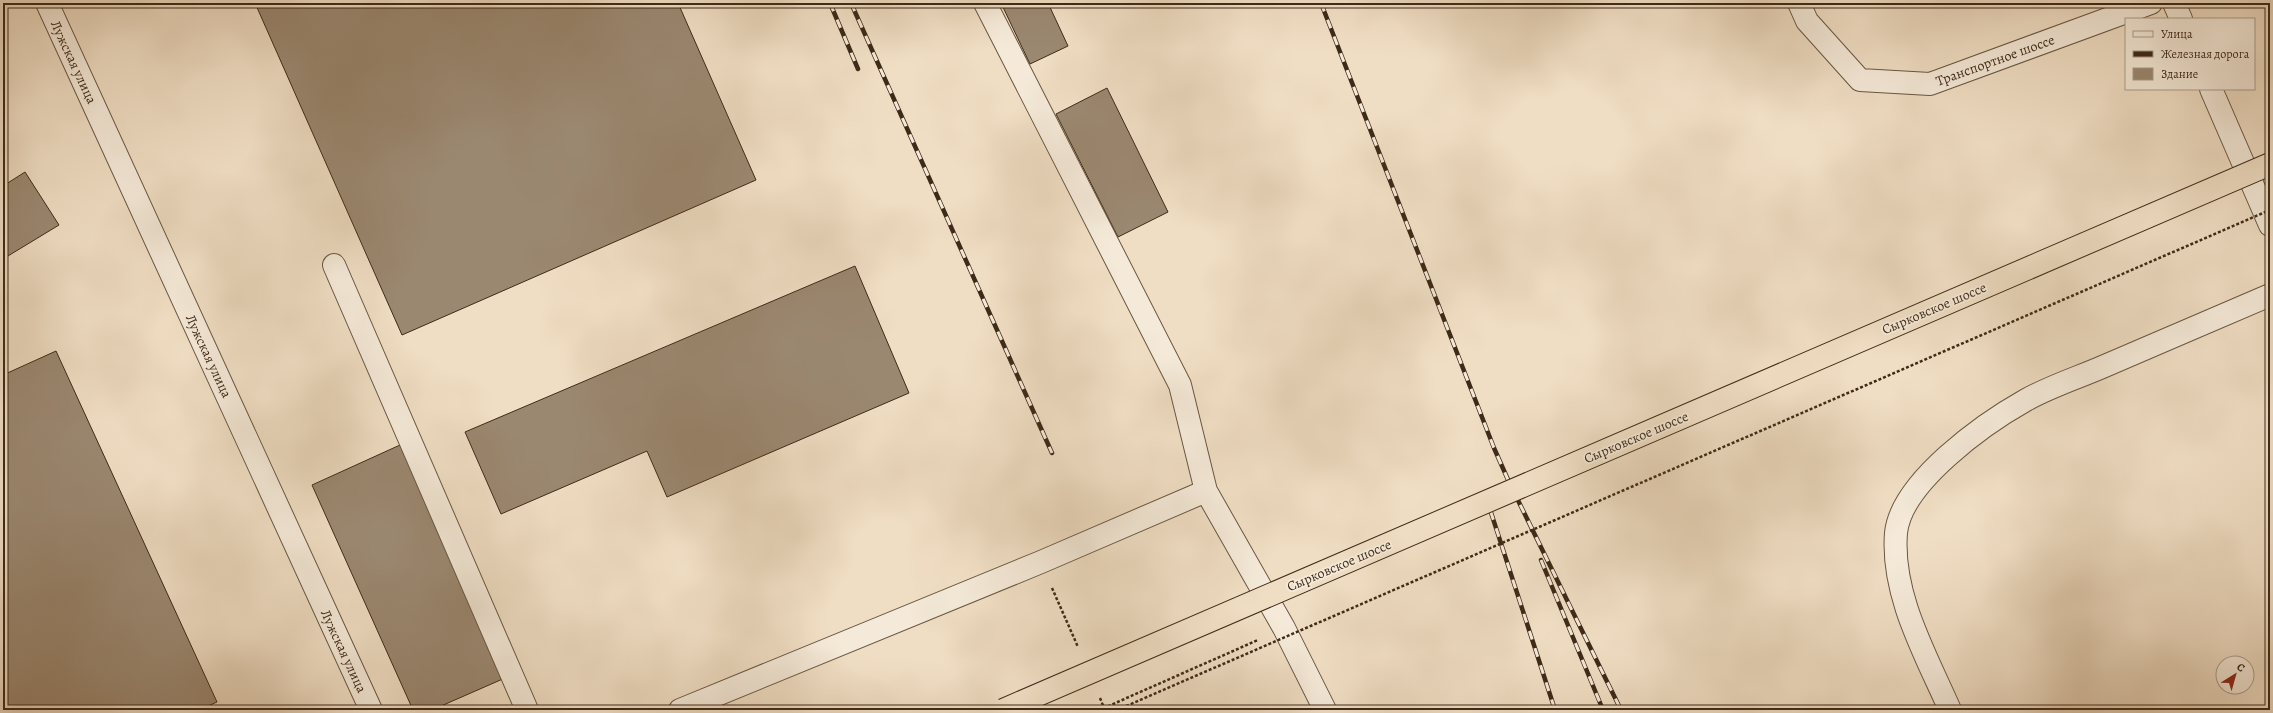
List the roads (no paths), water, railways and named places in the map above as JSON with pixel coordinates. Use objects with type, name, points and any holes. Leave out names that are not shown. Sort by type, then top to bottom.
[{"type":"main road","name":"Сырковское шоссе","points":[[1003,710],[2270,164]]},
{"type":"street","name":"Лужская улица","points":[[47,3],[371,710]]},
{"type":"street","points":[[985,3],[1180,385],[1206,491],[1284,628],[1325,710]]},
{"type":"street","name":"Транспортное шоссе","points":[[1799,3],[1807,21],[1860,80],[1930,84],[2151,3]]},
{"type":"street","points":[[2174,3],[2181,18]]},
{"type":"street","points":[[2211,90],[2270,225]]},
{"type":"street","points":[[334,265],[527,710]]},
{"type":"street","points":[[1950,710],[1907,611],[1895,555],[1896,530],[1905,507],[1928,476],[1972,435],[2028,399],[2270,295]]},
{"type":"street","points":[[680,710],[1041,562],[1206,491]]},
{"type":"railway","points":[[830,3],[858,69]]},
{"type":"railway","points":[[851,3],[1052,453]]},
{"type":"railway","points":[[1321,3],[1494,448],[1509,482],[1621,710]]},
{"type":"railway","points":[[1485,494],[1555,710]]},
{"type":"railway","points":[[1541,560],[1603,710]]}]
